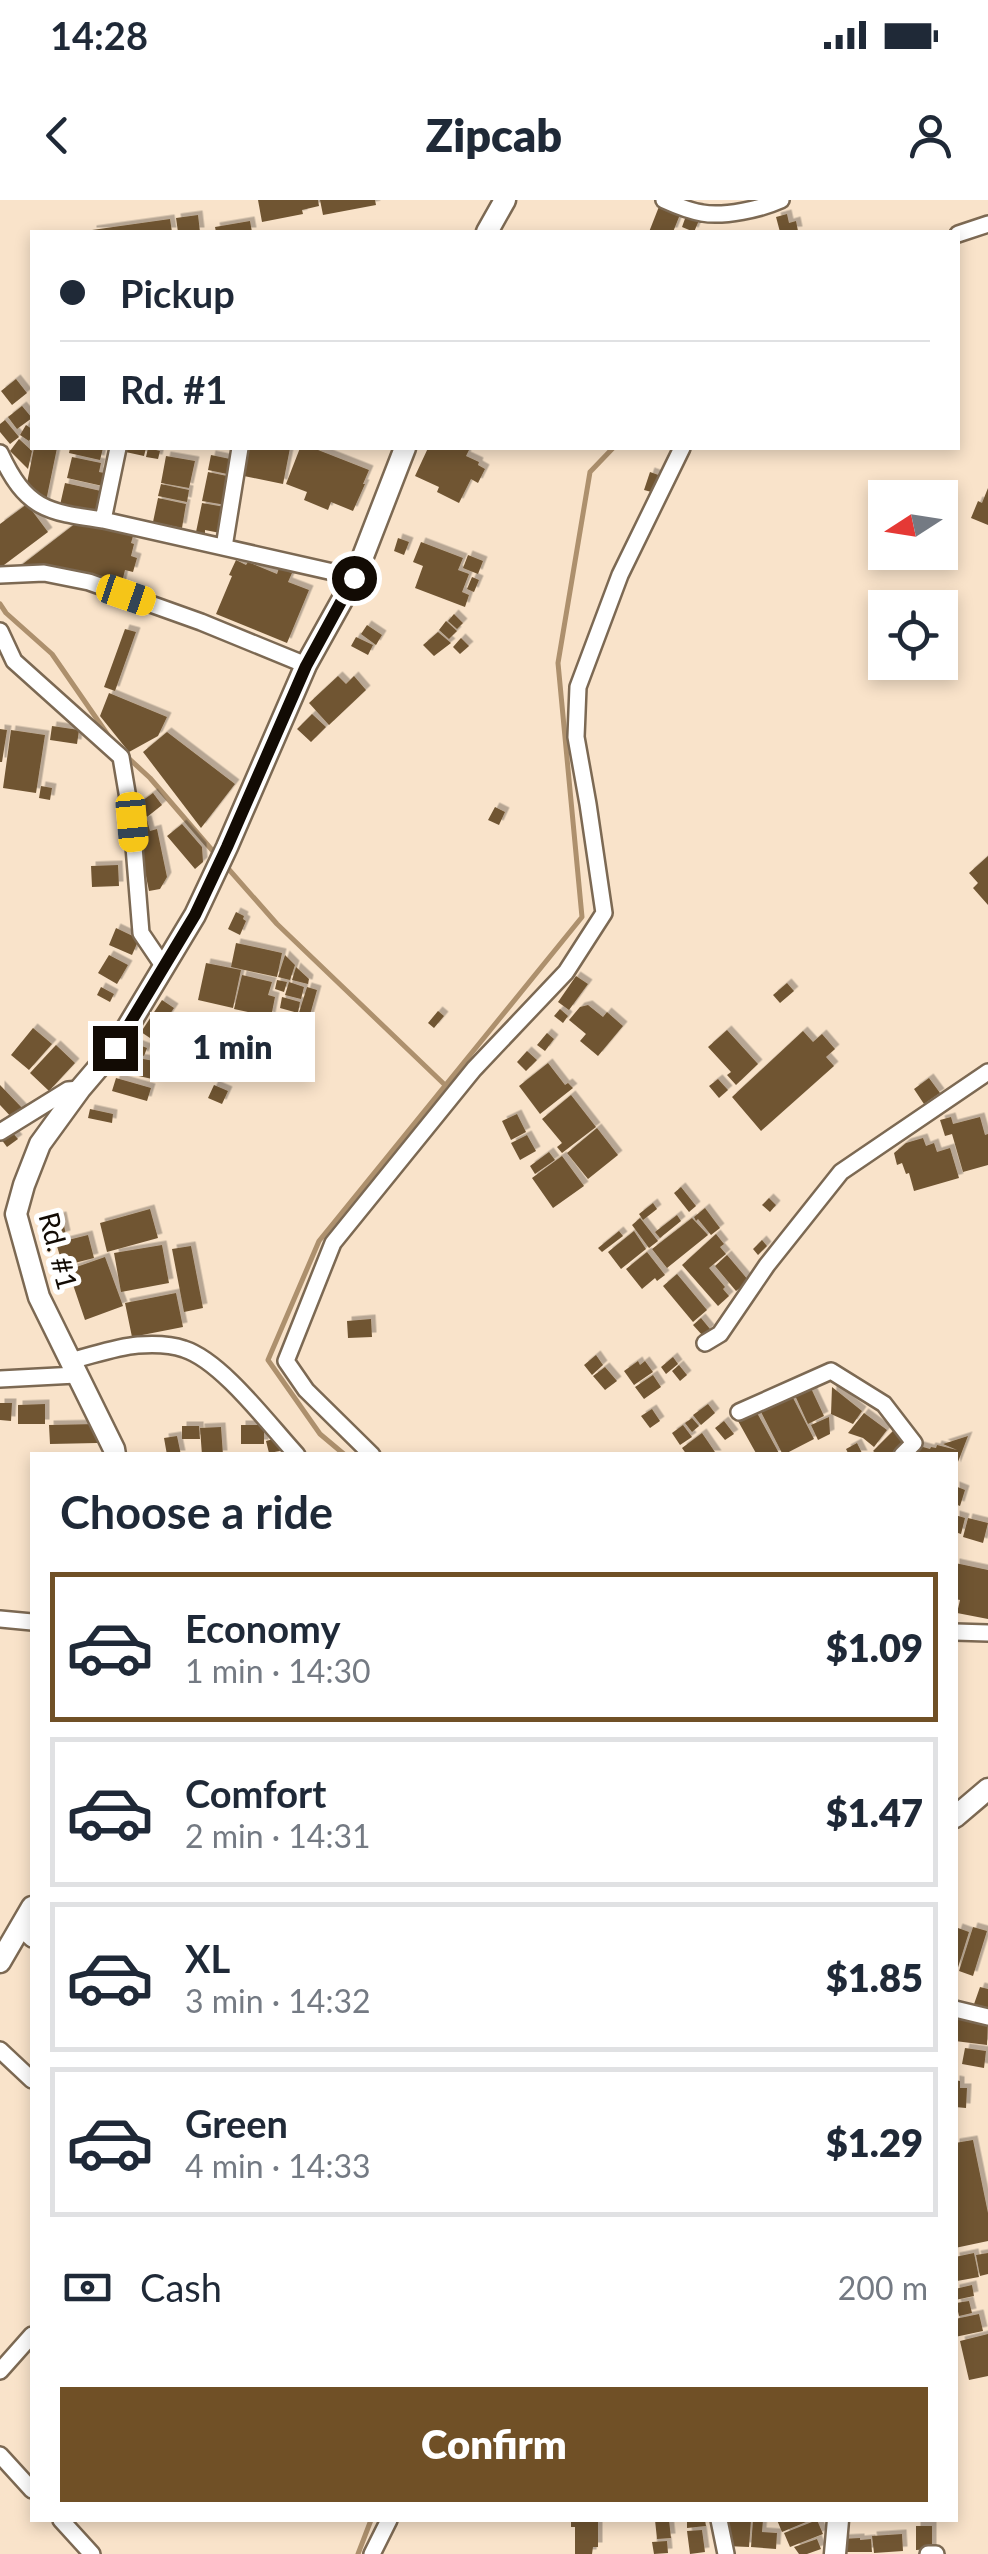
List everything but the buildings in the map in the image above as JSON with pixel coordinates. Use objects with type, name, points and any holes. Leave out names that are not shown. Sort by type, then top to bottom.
[{"type":"main road","points":[[488,230],[506,200]]},
{"type":"main road","name":"Rd. #1","points":[[114,1452],[39,1298],[16,1214],[40,1144],[115,1048],[195,915],[306,666],[354,578],[403,450]]},
{"type":"main road","points":[[958,1814],[988,1789]]},
{"type":"main road","points":[[0,1962],[26,1934]]},
{"type":"main road","points":[[835,2554],[838,2522]]},
{"type":"street","points":[[664,200],[704,214],[746,210],[780,200]]},
{"type":"street","points":[[960,233],[988,224]]},
{"type":"street","points":[[103,520],[118,450]]},
{"type":"street","points":[[224,546],[240,450]]},
{"type":"street","points":[[369,1452],[306,1390],[286,1361],[333,1242],[474,1070],[566,972],[604,913],[576,737],[578,687],[620,575],[681,450]]},
{"type":"street","points":[[0,453],[11,476],[39,506],[354,578]]},
{"type":"street","points":[[0,576],[44,573],[89,582],[201,622],[306,666]]},
{"type":"street","points":[[0,631],[14,661],[121,757],[132,822],[141,932],[164,967]]},
{"type":"street","points":[[705,1343],[720,1334],[767,1265],[841,1172],[988,1072]]},
{"type":"street","points":[[0,1132],[68,1090],[80,1090]]},
{"type":"street","points":[[0,1380],[72,1368],[137,1346],[168,1346],[198,1354],[269,1421],[295,1452]]},
{"type":"street","points":[[739,1412],[831,1371],[884,1404],[914,1443],[905,1452]]},
{"type":"street","points":[[0,1619],[30,1622]]},
{"type":"street","points":[[958,1632],[988,1633]]},
{"type":"street","points":[[958,2010],[988,2016]]},
{"type":"street","points":[[0,2050],[30,2078]]},
{"type":"street","points":[[0,2371],[30,2336]]},
{"type":"street","points":[[0,2455],[30,2488]]},
{"type":"street","points":[[62,2522],[92,2554]]},
{"type":"street","points":[[372,2554],[388,2522]]},
{"type":"street","points":[[719,2522],[720,2552]]},
{"type":"street","points":[[928,2554],[936,2554]]},
{"type":"waterway","points":[[341,1452],[320,1434],[268,1360],[319,1241],[582,917],[558,663],[590,472],[611,450]]},
{"type":"waterway","points":[[0,604],[52,654],[110,738]]},
{"type":"waterway","points":[[124,754],[150,778],[218,857]]},
{"type":"waterway","points":[[225,865],[277,924],[445,1085]]},
{"type":"waterway","points":[[358,2554],[370,2522]]},
{"type":"route","points":[[115,1048],[195,915],[306,666],[354,578]]}]
